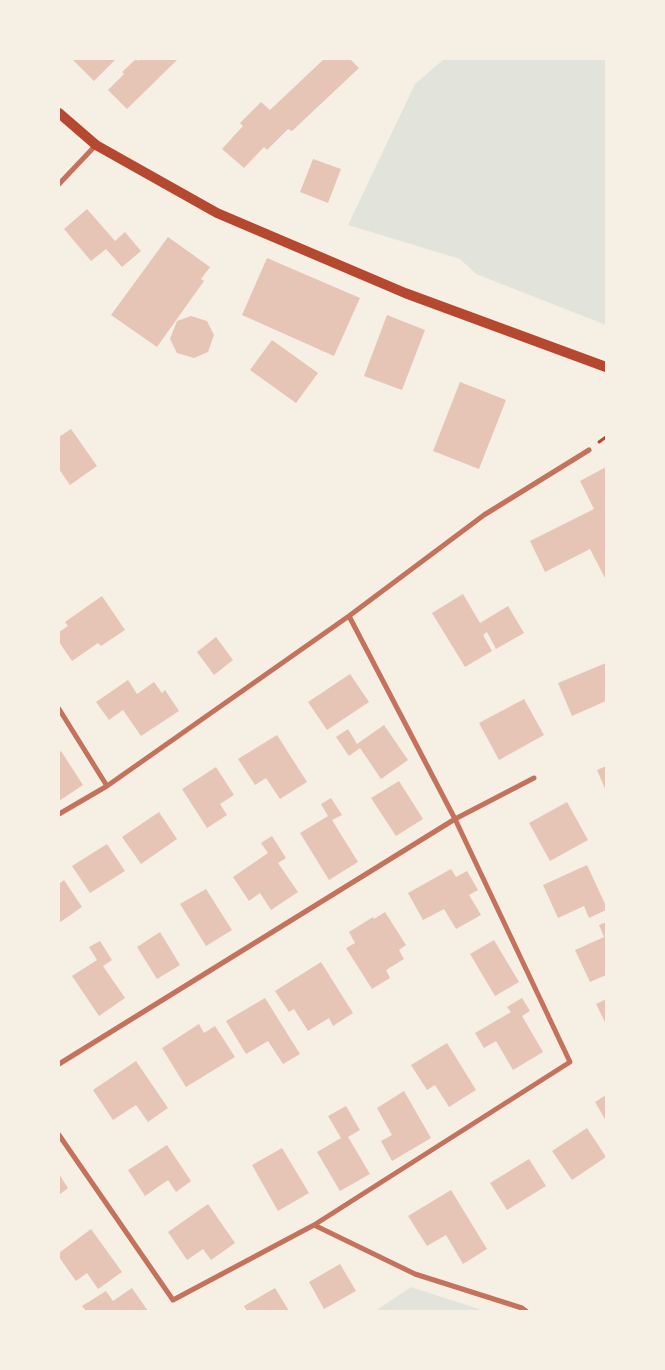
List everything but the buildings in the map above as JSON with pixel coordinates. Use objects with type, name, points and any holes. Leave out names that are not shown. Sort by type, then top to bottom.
[{"type":"main road","points":[[59,113],[96,145],[218,213],[405,292],[606,367]]},
{"type":"street","points":[[59,184],[96,145]]},
{"type":"street","points":[[59,814],[107,786],[349,616],[484,515],[589,450]]},
{"type":"street","points":[[59,1135],[173,1300],[314,1225],[570,1062],[455,818],[349,616]]},
{"type":"street","points":[[59,710],[107,786]]},
{"type":"street","points":[[59,1064],[455,818],[534,778]]},
{"type":"street","points":[[314,1225],[415,1274],[522,1308],[526,1311]]},
{"type":"shaded area","points":[[444,59],[606,59],[606,325],[476,274],[460,259],[348,225],[415,84]]},
{"type":"shaded area","points":[[411,1287],[479,1309],[479,1311],[375,1311]]}]
